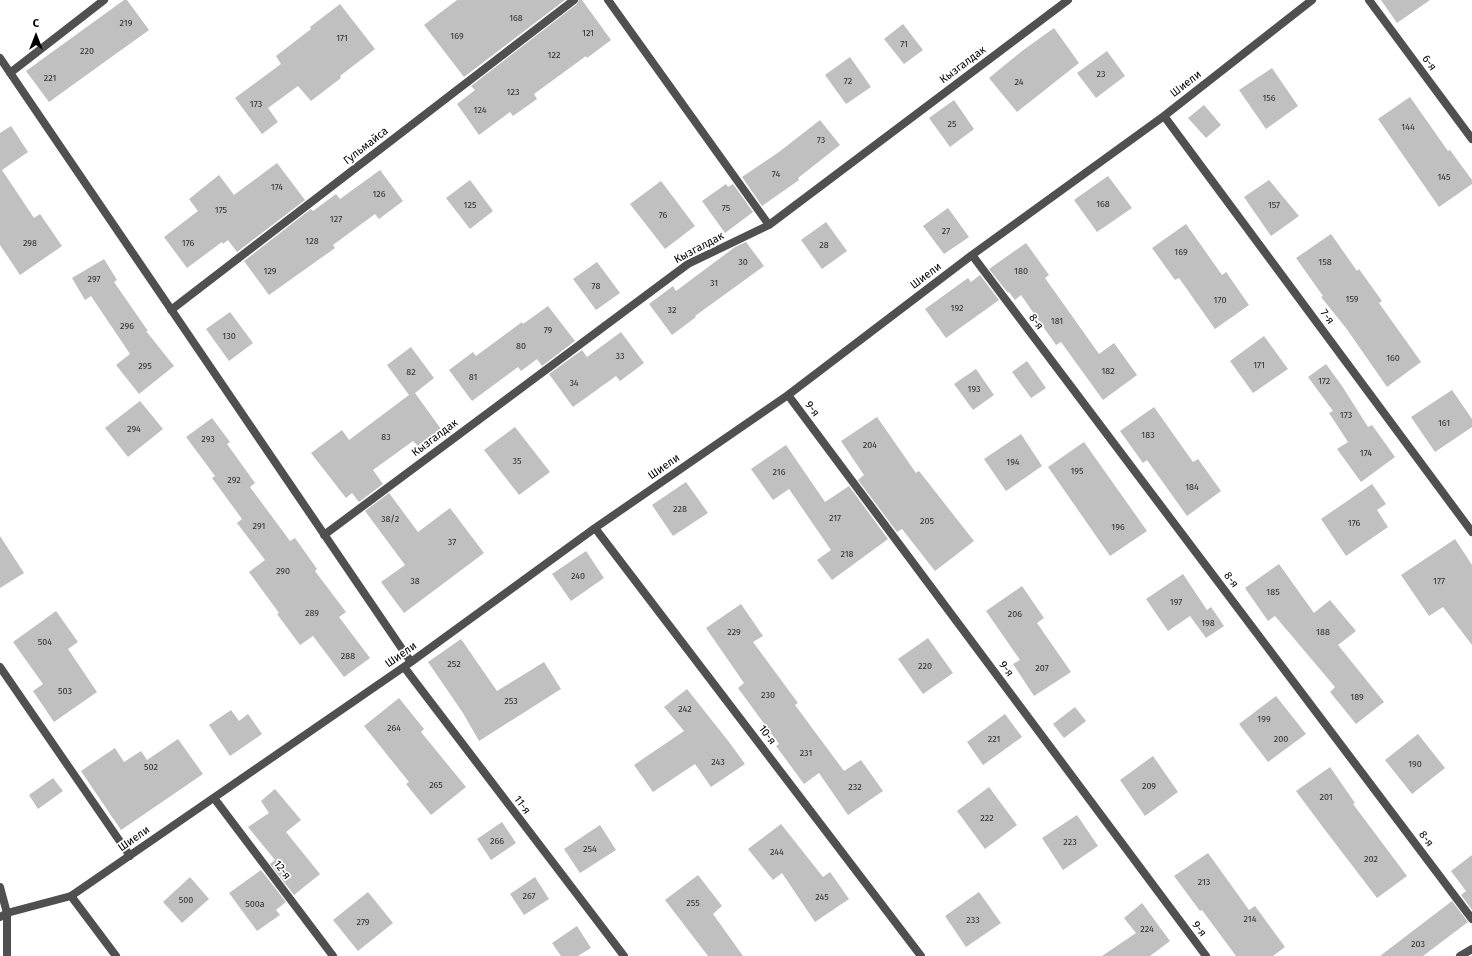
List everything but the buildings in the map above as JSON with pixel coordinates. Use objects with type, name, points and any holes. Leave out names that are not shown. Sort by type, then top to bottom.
[{"type":"street","points":[[10,73],[104,0]]},
{"type":"street","name":"Гульмайса","points":[[171,310],[574,0]]},
{"type":"street","points":[[608,0],[769,225]]},
{"type":"street","name":"Кызгалдак","points":[[324,535],[688,264],[769,225],[1068,0]]},
{"type":"street","name":"Шиели","points":[[4,915],[71,896],[407,664],[595,528],[788,395],[972,255],[1164,116],[1312,0]]},
{"type":"street","name":"6-я","points":[[1369,0],[1472,139]]},
{"type":"street","name":"11-я","points":[[0,58],[324,535],[407,664],[624,956]]},
{"type":"street","name":"7-я","points":[[1164,116],[1472,532]]},
{"type":"street","name":"8-я","points":[[972,255],[1472,919]]},
{"type":"street","name":"9-я","points":[[788,395],[1206,956]]},
{"type":"street","name":"10-я","points":[[595,528],[921,956]]},
{"type":"street","points":[[0,667],[130,856]]},
{"type":"street","name":"12-я","points":[[214,798],[333,956]]},
{"type":"street","points":[[0,887],[7,956]]},
{"type":"street","points":[[71,896],[116,956]]},
{"type":"street","points":[[1460,956],[1472,949]]}]
